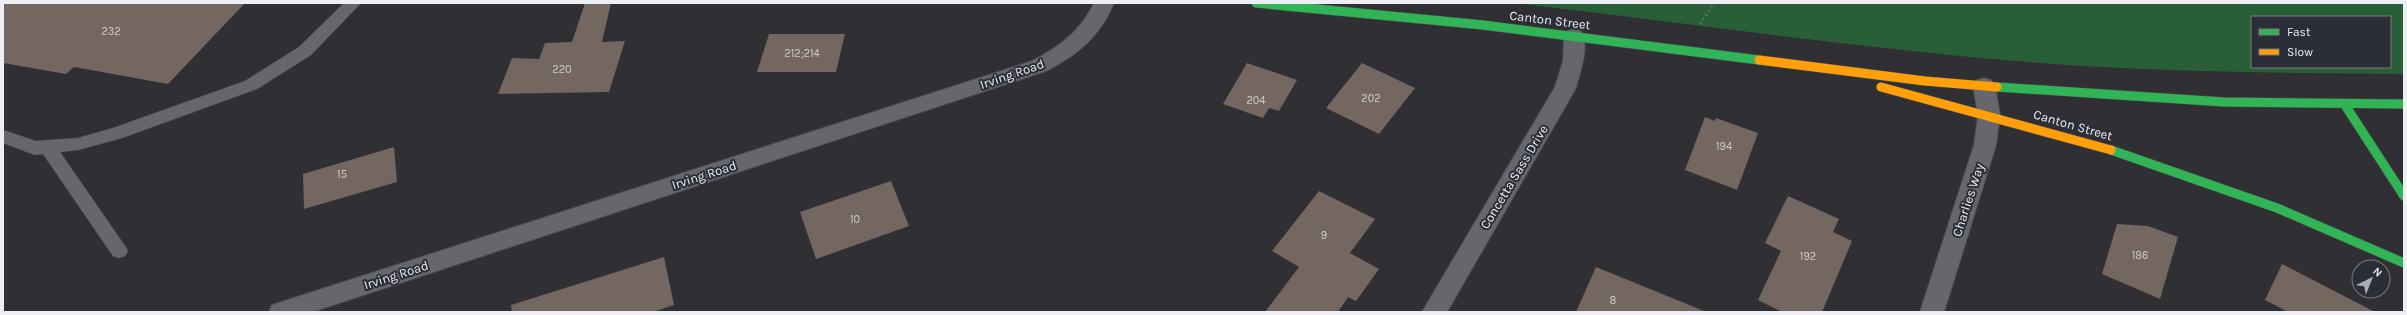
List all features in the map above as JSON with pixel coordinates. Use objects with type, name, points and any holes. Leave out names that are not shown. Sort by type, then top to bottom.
[{"type":"main road","name":"Canton Street","points":[[1256,3],[1453,22],[1984,86],[2197,100],[2345,105],[2404,104]]},
{"type":"main road","name":"Canton Street","points":[[1721,54],[1868,84],[2095,144],[2208,180],[2286,211],[2404,263]]},
{"type":"main road","points":[[2345,105],[2404,196]]},
{"type":"street","name":"Irving Road","points":[[280,312],[1039,66],[1069,51],[1082,40],[1092,28],[1104,3]]},
{"type":"street","name":"Concetta Sass Drive","points":[[1434,312],[1566,88],[1573,60],[1574,36]]},
{"type":"street","name":"Charlies Way","points":[[1932,312],[1981,160],[1989,115],[1984,86]]},
{"type":"lane","points":[[3,136],[30,147],[48,148],[78,144],[116,133],[251,85],[279,70],[305,51],[353,3]]},
{"type":"lane","points":[[48,148],[119,251]]},
{"type":"green space","points":[[1514,3],[2404,3],[2404,74],[2176,70],[2085,66],[1908,51]]},
{"type":"building","points":[[3,3],[245,3],[168,84],[74,67],[66,74],[3,63]]},
{"type":"building","points":[[585,3],[611,3],[602,42],[625,41],[609,92],[498,94],[512,58],[539,59],[545,43],[572,42]]},
{"type":"building","points":[[769,34],[845,34],[836,72],[757,72]]},
{"type":"building","points":[[1247,63],[1297,80],[1279,111],[1269,108],[1263,118],[1223,104]]},
{"type":"building","points":[[1362,63],[1415,88],[1379,134],[1326,108]]},
{"type":"building","points":[[1705,117],[1715,121],[1716,118],[1758,133],[1737,190],[1685,170]]},
{"type":"building","points":[[394,147],[397,182],[304,209],[303,174]]},
{"type":"building","points":[[891,181],[909,226],[816,259],[800,212]]},
{"type":"building","points":[[1319,191],[1375,219],[1350,253],[1379,269],[1356,301],[1348,297],[1338,312],[1265,312],[1299,267],[1272,251]]},
{"type":"building","points":[[1788,196],[1839,219],[1833,232],[1852,241],[1822,312],[1782,312],[1758,300],[1781,251],[1765,243]]},
{"type":"building","points":[[2117,224],[2148,226],[2178,237],[2160,299],[2102,274]]},
{"type":"building","points":[[664,257],[674,305],[653,312],[512,312],[511,305]]},
{"type":"building","points":[[2282,264],[2375,312],[2288,312],[2265,300]]},
{"type":"building","points":[[1596,267],[1704,311],[1704,312],[1576,312]]},
{"type":"traffic: fast","points":[[1256,3],[1483,25],[1759,60]]},
{"type":"traffic: fast","points":[[1997,87],[2224,102],[2404,104]]},
{"type":"traffic: fast","points":[[2345,105],[2404,196]]},
{"type":"traffic: fast","points":[[2111,150],[2277,208],[2404,263]]},
{"type":"traffic: slow","points":[[1759,60],[1925,81],[1997,87]]},
{"type":"traffic: slow","points":[[1881,87],[2015,122],[2111,150]]}]
